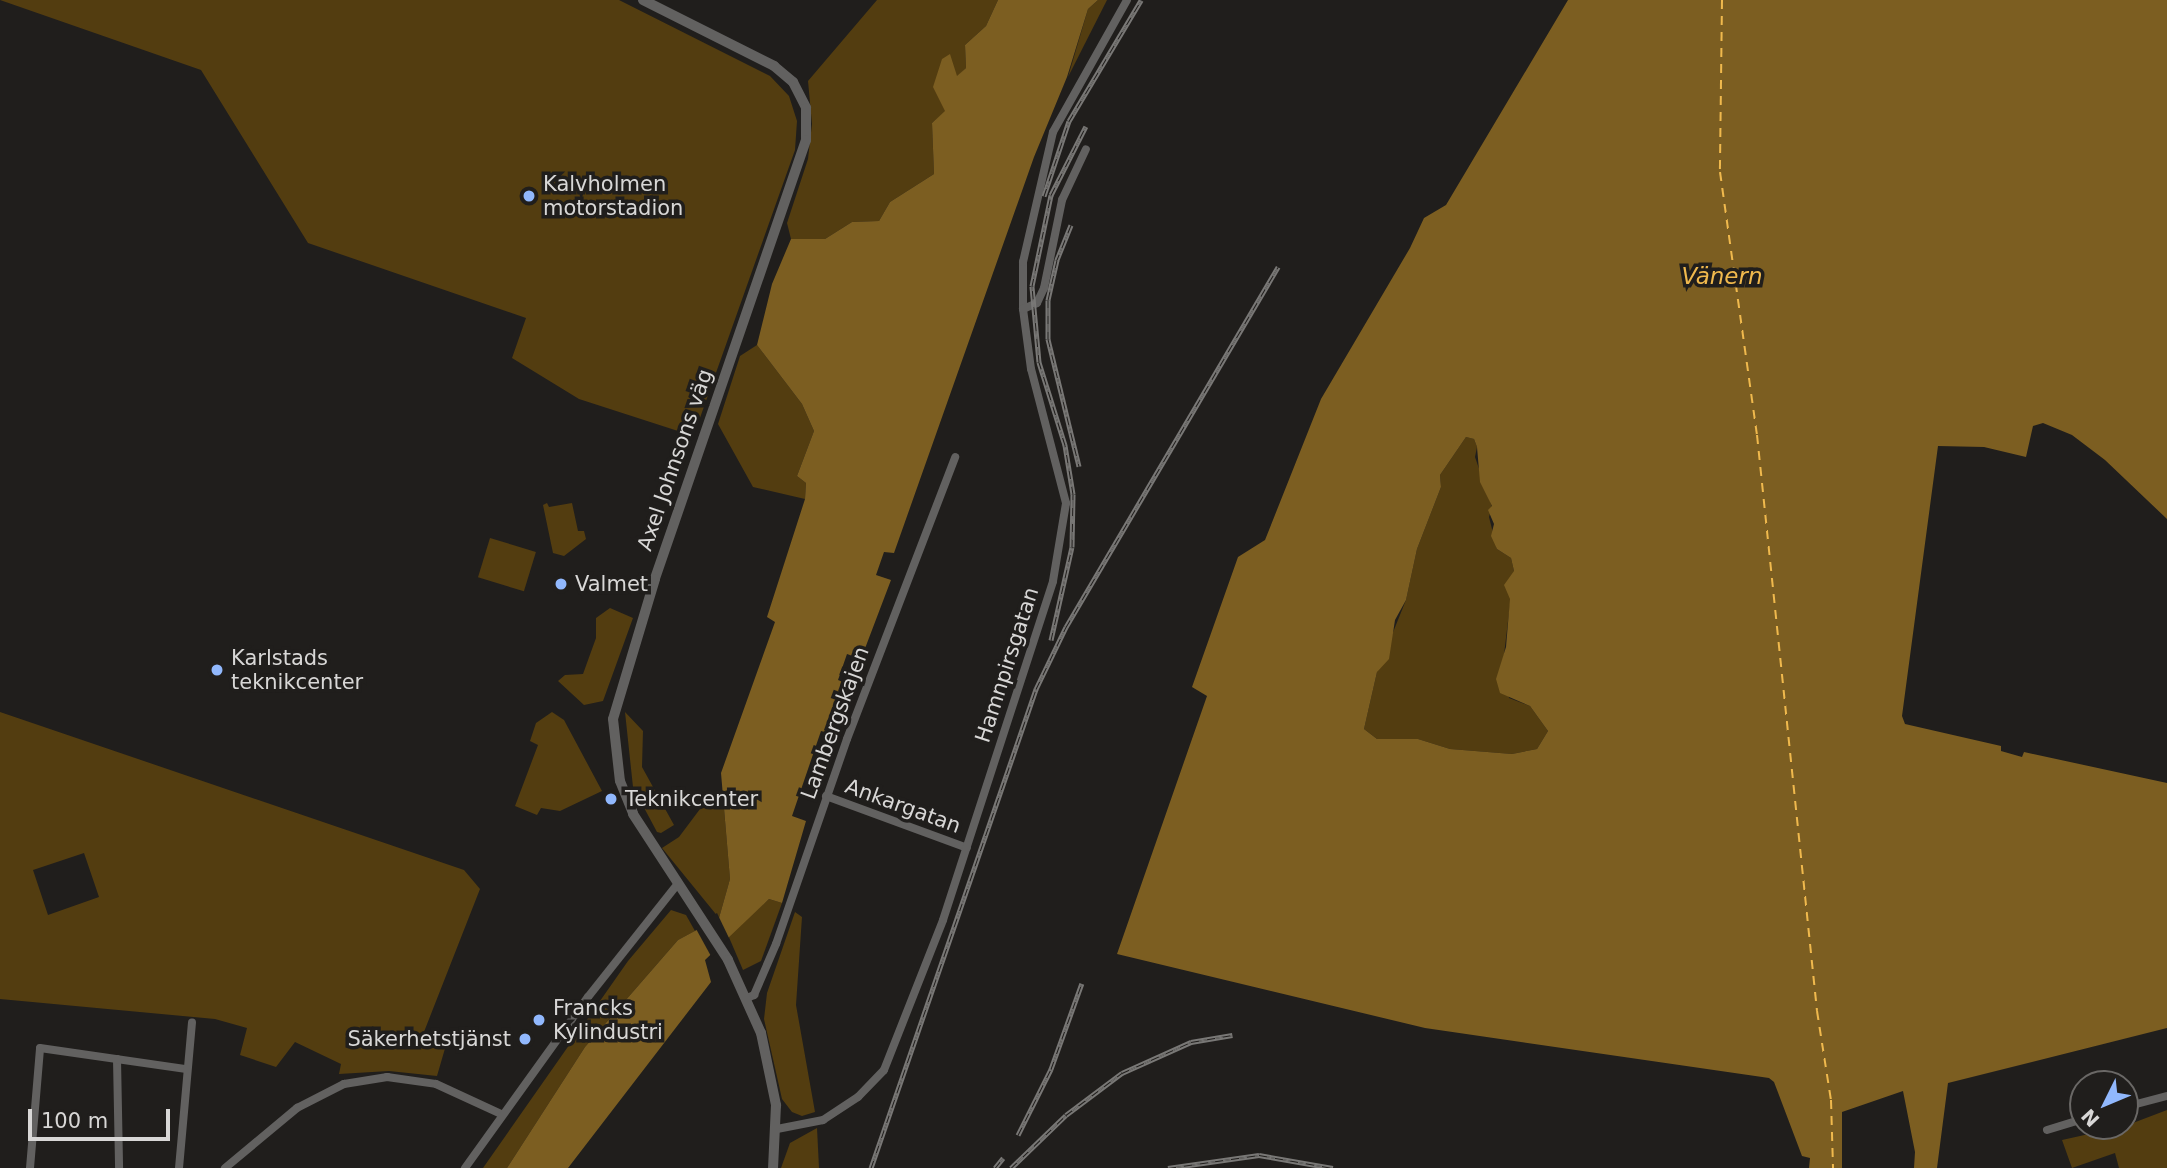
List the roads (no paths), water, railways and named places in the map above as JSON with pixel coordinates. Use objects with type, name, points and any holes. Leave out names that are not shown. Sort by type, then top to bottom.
[{"type":"street","name":"Axel Johnsons väg","points":[[643,0],[774,66],[793,82],[806,108],[806,140],[655,579],[612,719],[620,781],[633,814],[676,886],[698,912],[747,998],[770,1072],[777,1129],[773,1168]]},
{"type":"street","name":"Hamnpirsgatan","points":[[777,1129],[823,1120],[858,1097],[884,1070],[967,848],[1053,581],[1066,503],[1031,369],[1023,309],[1023,262],[1049,144],[1060,113],[1127,0]]},
{"type":"street","points":[[1023,309],[1037,303],[1044,288],[1062,200],[1086,149]]},
{"type":"street","name":"Lambergskajen","points":[[747,998],[754,995],[776,944],[827,796],[955,457]]},
{"type":"street","name":"Ankargatan","points":[[827,796],[967,848]]},
{"type":"street","points":[[465,1168],[501,1114],[676,886]]},
{"type":"street","points":[[179,1168],[191,1023]]},
{"type":"street","points":[[30,1168],[40,1048],[186,1069]]},
{"type":"street","points":[[117,1059],[120,1168]]},
{"type":"street","points":[[225,1168],[298,1108],[344,1084],[387,1077],[436,1084],[501,1114]]},
{"type":"street","points":[[2139,1103],[2167,1096]]},
{"type":"street","points":[[2047,1130],[2069,1123]]},
{"type":"water","points":[[998,0],[1098,0],[1088,9],[1067,77],[1034,157],[894,553],[884,552],[876,575],[891,580],[861,659],[847,654],[838,680],[853,686],[836,735],[821,731],[792,816],[806,821],[782,903],[769,899],[705,960],[711,982],[568,1168],[507,1168],[585,1047],[678,940],[719,918],[730,879],[721,773],[775,622],[767,617],[805,499],[806,483],[797,476],[814,431],[802,404],[757,345],[772,284],[791,239],[825,239],[852,222],[879,221],[890,202],[934,174],[932,123],[945,111],[933,87],[942,59],[950,54],[957,76],[966,68],[965,45],[986,26]]},
{"type":"water","name":"Vänern","points":[[1568,0],[2167,0],[2167,519],[2105,460],[2072,435],[2043,423],[2033,426],[2026,457],[1984,447],[1938,446],[1902,716],[1905,724],[2001,746],[2001,751],[2022,757],[2024,752],[2167,783],[2167,1028],[1948,1083],[1937,1168],[1914,1168],[1915,1152],[1903,1091],[1842,1112],[1842,1168],[1809,1168],[1810,1158],[1802,1156],[1774,1082],[1769,1078],[1425,1028],[1117,954],[1207,696],[1192,687],[1238,557],[1265,540],[1321,399],[1410,248],[1424,218],[1446,205]],"holes":[[[1466,437],[1474,439],[1480,482],[1492,506],[1488,510],[1494,524],[1491,536],[1497,549],[1511,558],[1514,571],[1504,585],[1510,599],[1506,647],[1496,679],[1500,693],[1530,706],[1548,731],[1537,749],[1512,754],[1450,749],[1418,739],[1377,739],[1364,729],[1377,672],[1389,659],[1395,620],[1406,600],[1417,549],[1441,487],[1440,475]]]},
{"type":"railway","points":[[1044,196],[1069,121],[1141,0]]},
{"type":"railway","points":[[1051,640],[1072,547],[1073,494],[1065,445],[1039,362],[1032,286],[1051,195],[1086,126]]},
{"type":"railway","points":[[1071,225],[1057,260],[1048,300],[1048,339],[1079,466]]},
{"type":"railway","points":[[871,1168],[1036,689],[1066,627],[1278,267]]},
{"type":"railway","points":[[1018,1135],[1051,1069],[1082,983]]},
{"type":"railway","points":[[1011,1168],[1066,1115],[1122,1073],[1191,1042],[1232,1035]]},
{"type":"railway","points":[[1168,1168],[1259,1155],[1333,1168]]},
{"type":"railway","points":[[995,1168],[1003,1158]]},
{"type":"place","name":"Kalvholmen motorstadion","points":[[529,196]]},
{"type":"place","name":"Valmet","points":[[561,584]]},
{"type":"place","name":"Karlstads teknikcenter","points":[[217,670]]},
{"type":"place","name":"Teknikcenter","points":[[611,799]]},
{"type":"place","name":"Francks Kylindustri","points":[[539,1020]]},
{"type":"place","name":"Säkerhetstjänst","points":[[525,1039]]}]
